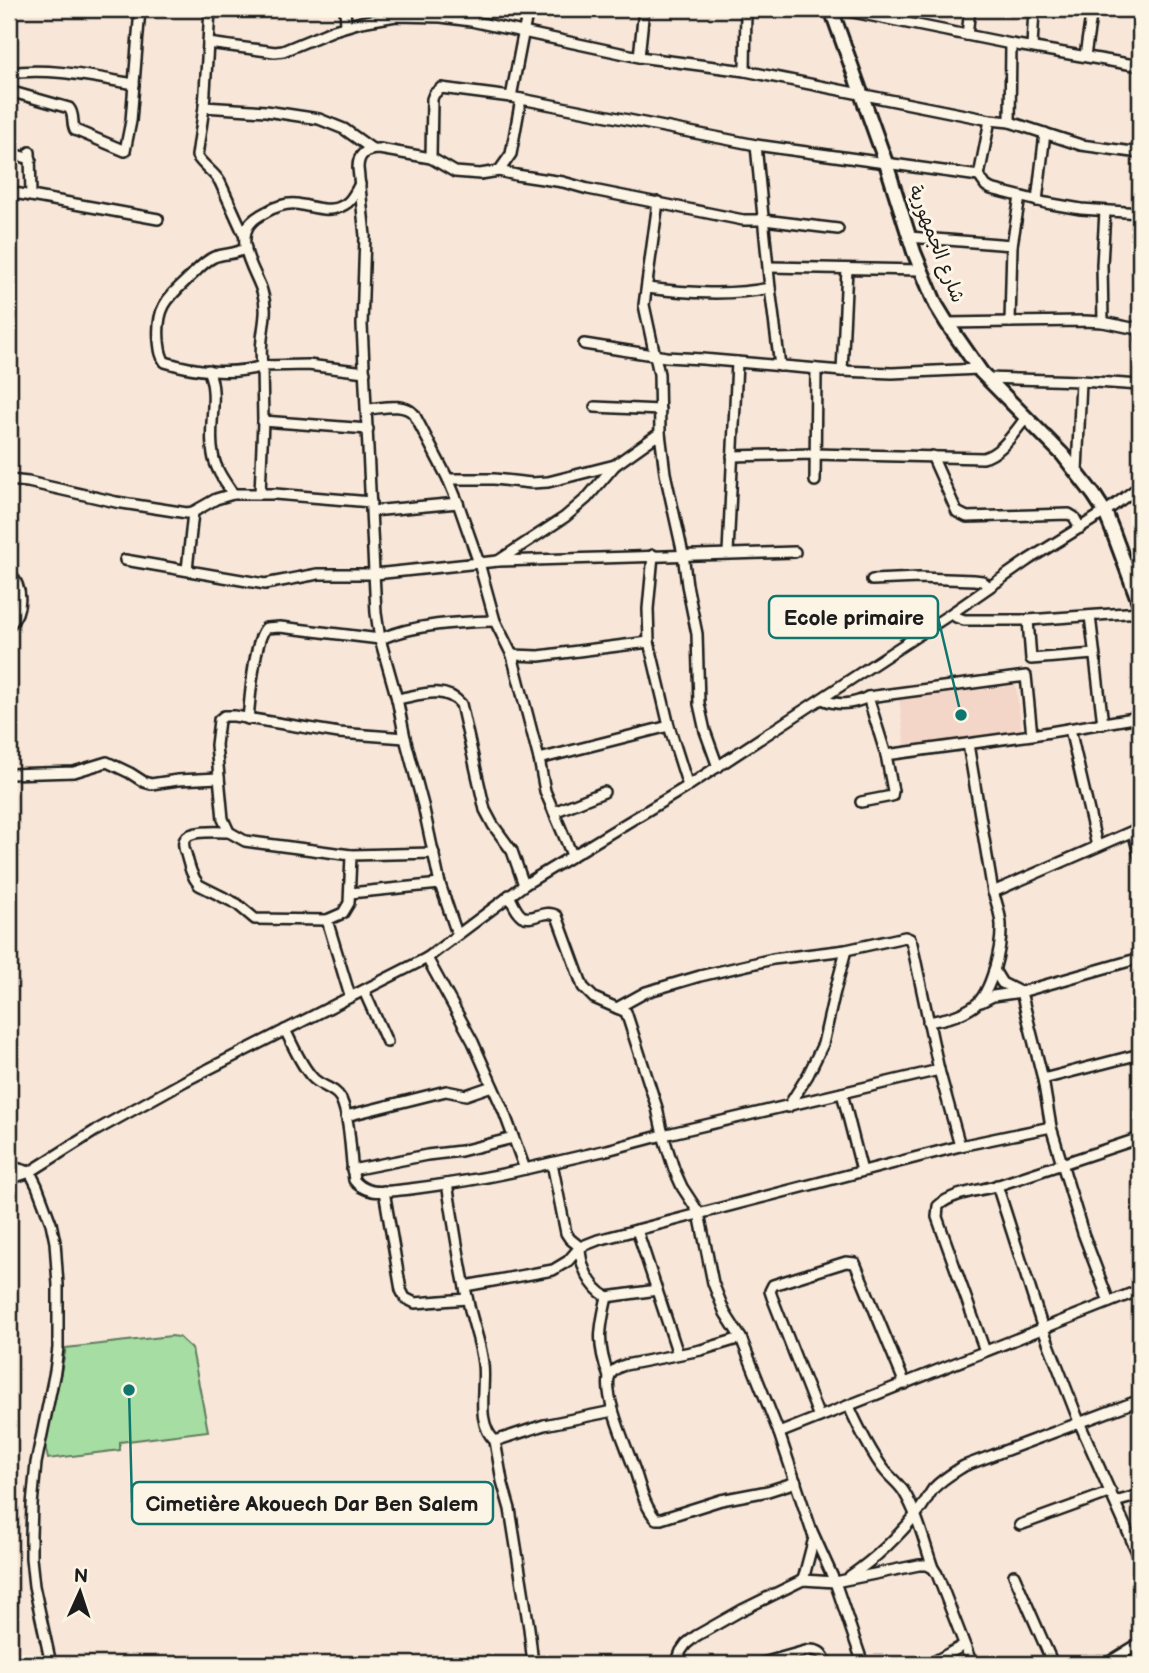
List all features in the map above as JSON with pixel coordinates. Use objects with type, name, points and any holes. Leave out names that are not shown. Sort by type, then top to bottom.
[{"type":"main road","name":"شارع الجمهورية","points":[[831,9],[921,271],[936,305],[983,373],[1077,472],[1105,512],[1139,598]]},
{"type":"street","points":[[9,91],[69,108],[75,130],[125,151],[131,121],[141,9]]},
{"type":"street","points":[[210,9],[204,107],[197,156],[220,181],[245,237],[246,248],[266,306],[261,349],[263,421],[260,494]]},
{"type":"street","points":[[345,9],[346,25]]},
{"type":"street","points":[[511,97],[528,9]]},
{"type":"street","points":[[639,57],[644,9]]},
{"type":"street","points":[[745,71],[746,9]]},
{"type":"street","points":[[838,9],[1011,44],[1140,66]]},
{"type":"street","points":[[967,35],[970,9]]},
{"type":"street","points":[[1032,47],[1034,9]]},
{"type":"street","points":[[1085,56],[1092,9]]},
{"type":"street","points":[[208,43],[275,52],[346,25],[377,18],[417,16],[471,21],[639,57],[745,71],[1010,122],[1080,145],[1140,153]]},
{"type":"street","points":[[1010,122],[1011,44]]},
{"type":"street","points":[[9,73],[39,71],[134,84]]},
{"type":"street","points":[[431,158],[431,104],[434,94],[441,88],[511,97],[756,145],[979,176]]},
{"type":"street","points":[[499,171],[511,154],[521,99]]},
{"type":"street","points":[[204,107],[266,111],[318,119],[344,129],[372,149],[431,158],[455,172],[480,174],[499,171],[743,220],[838,229]]},
{"type":"street","points":[[990,120],[979,176],[986,186],[1020,197],[1081,209],[1140,213]]},
{"type":"street","points":[[1037,201],[1045,133]]},
{"type":"street","points":[[756,145],[780,366]]},
{"type":"street","points":[[372,149],[358,160],[365,236],[362,325],[376,613],[380,639],[423,805],[439,884],[457,934]]},
{"type":"street","points":[[9,153],[30,156],[31,196]]},
{"type":"street","points":[[245,237],[250,223],[269,210],[288,204],[336,209],[350,201],[360,184]]},
{"type":"street","points":[[9,192],[158,219]]},
{"type":"street","points":[[1010,322],[1012,245],[1020,197]]},
{"type":"street","points":[[658,202],[645,305],[659,374],[660,433],[665,473],[697,634],[699,704],[718,767]]},
{"type":"street","points":[[1103,322],[1105,211]]},
{"type":"street","points":[[909,237],[1012,245]]},
{"type":"street","points":[[246,248],[237,253],[215,257],[172,292],[160,317],[158,331],[160,350],[165,362],[208,370],[245,370],[288,364],[365,372]]},
{"type":"street","points":[[769,267],[921,271]]},
{"type":"street","points":[[842,371],[847,269]]},
{"type":"street","points":[[647,288],[724,293],[770,288]]},
{"type":"street","points":[[947,323],[1103,322],[1132,328],[1139,326],[1140,337]]},
{"type":"street","points":[[584,344],[656,356],[842,371],[983,373],[1140,385]]},
{"type":"street","points":[[729,553],[737,362]]},
{"type":"street","points":[[815,481],[816,369]]},
{"type":"street","points":[[208,370],[213,385],[212,453],[233,494]]},
{"type":"street","points":[[1077,472],[1081,381]]},
{"type":"street","points":[[595,407],[660,410]]},
{"type":"street","points":[[367,409],[408,408],[414,414],[448,479],[479,563],[495,621],[512,655],[545,791],[572,855]]},
{"type":"street","points":[[732,456],[814,454],[983,458],[998,451],[1026,418]]},
{"type":"street","points":[[263,421],[368,429]]},
{"type":"street","points":[[498,561],[565,517],[587,498],[615,465],[660,433]]},
{"type":"street","points":[[932,456],[960,514],[967,517],[1069,514],[1080,528]]},
{"type":"street","points":[[448,479],[548,482],[615,465]]},
{"type":"street","points":[[9,480],[116,502],[193,512],[216,499],[233,494],[260,494],[371,507],[458,503]]},
{"type":"street","points":[[9,1179],[30,1172],[95,1131],[185,1081],[427,958],[524,884],[718,767],[1028,560],[1105,512],[1140,486]]},
{"type":"street","points":[[187,570],[193,512]]},
{"type":"street","points":[[125,560],[265,584],[318,574],[375,574],[498,561],[795,552]]},
{"type":"street","points":[[653,555],[649,642],[688,786]]},
{"type":"street","points":[[9,572],[19,590],[18,612],[9,626]]},
{"type":"street","points":[[872,580],[974,580],[982,581],[989,587]]},
{"type":"street","points":[[952,613],[964,620],[1028,620],[1140,612]]},
{"type":"street","points":[[1090,616],[1104,724]]},
{"type":"street","points":[[1028,620],[1031,659],[1026,665],[1026,676],[1032,735]]},
{"type":"street","points":[[248,719],[254,670],[265,629],[279,627],[380,639],[394,633],[453,622],[495,621]]},
{"type":"street","points":[[512,655],[539,656],[649,642]]},
{"type":"street","points":[[1031,659],[1094,654]]},
{"type":"street","points":[[822,699],[834,704],[847,704],[868,697],[1026,676]]},
{"type":"street","points":[[397,699],[441,692],[461,704],[485,810],[509,845],[524,884]]},
{"type":"street","points":[[861,802],[889,797],[893,793],[886,755],[868,697]]},
{"type":"street","points":[[229,832],[223,819],[216,745],[221,717],[339,733],[405,738]]},
{"type":"street","points":[[886,755],[1140,717]]},
{"type":"street","points":[[539,759],[670,726]]},
{"type":"street","points":[[1070,729],[1097,846]]},
{"type":"street","points":[[968,744],[993,892],[1001,923],[994,970],[989,986],[976,1004]]},
{"type":"street","points":[[9,774],[79,772],[107,762],[151,784],[219,778]]},
{"type":"street","points":[[554,812],[604,792]]},
{"type":"street","points":[[993,892],[1137,829],[1140,858]]},
{"type":"street","points":[[351,855],[349,903],[345,911],[336,917],[327,920],[255,919],[237,904],[199,885],[189,866],[184,840],[197,833],[229,832],[245,841],[351,855],[434,853]]},
{"type":"street","points":[[350,893],[439,884]]},
{"type":"street","points":[[509,895],[523,916],[550,912],[557,916],[583,988],[594,998],[622,1009],[627,1014],[674,1169],[699,1213],[713,1283],[725,1313],[741,1338],[779,1433],[814,1537],[840,1581],[863,1664]]},
{"type":"street","points":[[327,920],[350,996]]},
{"type":"street","points":[[617,1007],[646,992],[773,959],[846,950],[905,937],[910,939],[939,1070],[960,1146]]},
{"type":"street","points":[[788,1107],[823,1044],[846,950]]},
{"type":"street","points":[[427,958],[473,1042],[525,1169]]},
{"type":"street","points":[[928,1022],[953,1017],[993,996],[1021,992],[1140,958]]},
{"type":"street","points":[[994,970],[1002,983],[1021,992]]},
{"type":"street","points":[[363,990],[387,1042]]},
{"type":"street","points":[[1021,992],[1043,1079],[1051,1128],[1083,1233],[1109,1302]]},
{"type":"street","points":[[285,1030],[310,1075],[318,1084],[338,1094],[346,1116],[354,1180],[356,1184],[370,1191],[494,1177],[939,1070]]},
{"type":"street","points":[[1043,1079],[1140,1054]]},
{"type":"street","points":[[346,1116],[446,1091],[466,1095],[492,1086]]},
{"type":"street","points":[[842,1093],[862,1171]]},
{"type":"street","points":[[465,1286],[553,1270],[568,1261],[580,1247],[598,1240],[960,1146],[1051,1128]]},
{"type":"street","points":[[352,1170],[461,1151],[513,1138]]},
{"type":"street","points":[[985,1351],[937,1217],[938,1206],[942,1202],[1061,1163],[1134,1140],[1140,1141]]},
{"type":"street","points":[[552,1163],[566,1233],[580,1247]]},
{"type":"street","points":[[9,1166],[30,1172],[51,1223],[55,1242],[58,1348],[36,1463],[31,1525],[34,1586],[51,1664]]},
{"type":"street","points":[[447,1184],[467,1299],[483,1365],[484,1418],[489,1435],[495,1441],[510,1509],[534,1664]]},
{"type":"street","points":[[997,1185],[1043,1329],[1080,1424],[1140,1559]]},
{"type":"street","points":[[384,1191],[401,1290],[405,1298],[415,1303],[467,1299]]},
{"type":"street","points":[[637,1230],[678,1354]]},
{"type":"street","points":[[580,1247],[584,1270],[596,1288],[607,1297],[657,1290]]},
{"type":"street","points":[[819,1417],[772,1297],[770,1291],[773,1285],[846,1262],[855,1263],[905,1384]]},
{"type":"street","points":[[779,1433],[1140,1291]]},
{"type":"street","points":[[607,1297],[600,1345],[609,1377],[613,1411],[640,1490],[649,1512],[656,1519],[796,1482]]},
{"type":"street","points":[[609,1377],[618,1367],[701,1350],[741,1338]]},
{"type":"street","points":[[840,1581],[867,1565],[915,1515],[934,1488],[964,1466],[1140,1400]]},
{"type":"street","points":[[849,1406],[886,1473],[904,1491],[972,1664]]},
{"type":"street","points":[[495,1441],[544,1425],[613,1411]]},
{"type":"street","points":[[1020,1525],[1111,1492]]},
{"type":"street","points":[[1115,1502],[1140,1495]]},
{"type":"street","points":[[803,1580],[814,1537]]},
{"type":"street","points":[[679,1664],[681,1651],[696,1636],[803,1580],[840,1581],[919,1565],[933,1567]]},
{"type":"street","points":[[1014,1575],[1053,1664]]},
{"type":"street","points":[[1106,1664],[1140,1643]]},
{"type":"street","points":[[930,1664],[964,1645]]},
{"type":"street","points":[[759,1664],[816,1650],[824,1655],[827,1664]]},
{"type":"shaded area","points":[[1016,685],[1022,731],[905,746],[899,700]]},
{"type":"green space","points":[[179,1337],[192,1349],[208,1431],[120,1442],[120,1450],[48,1459],[45,1446],[66,1348]]},
{"type":"place","name":"Ecole primaire","points":[[961,715]]},
{"type":"place","name":"Cimetière Akouech Dar Ben Salem","points":[[129,1390]]}]
